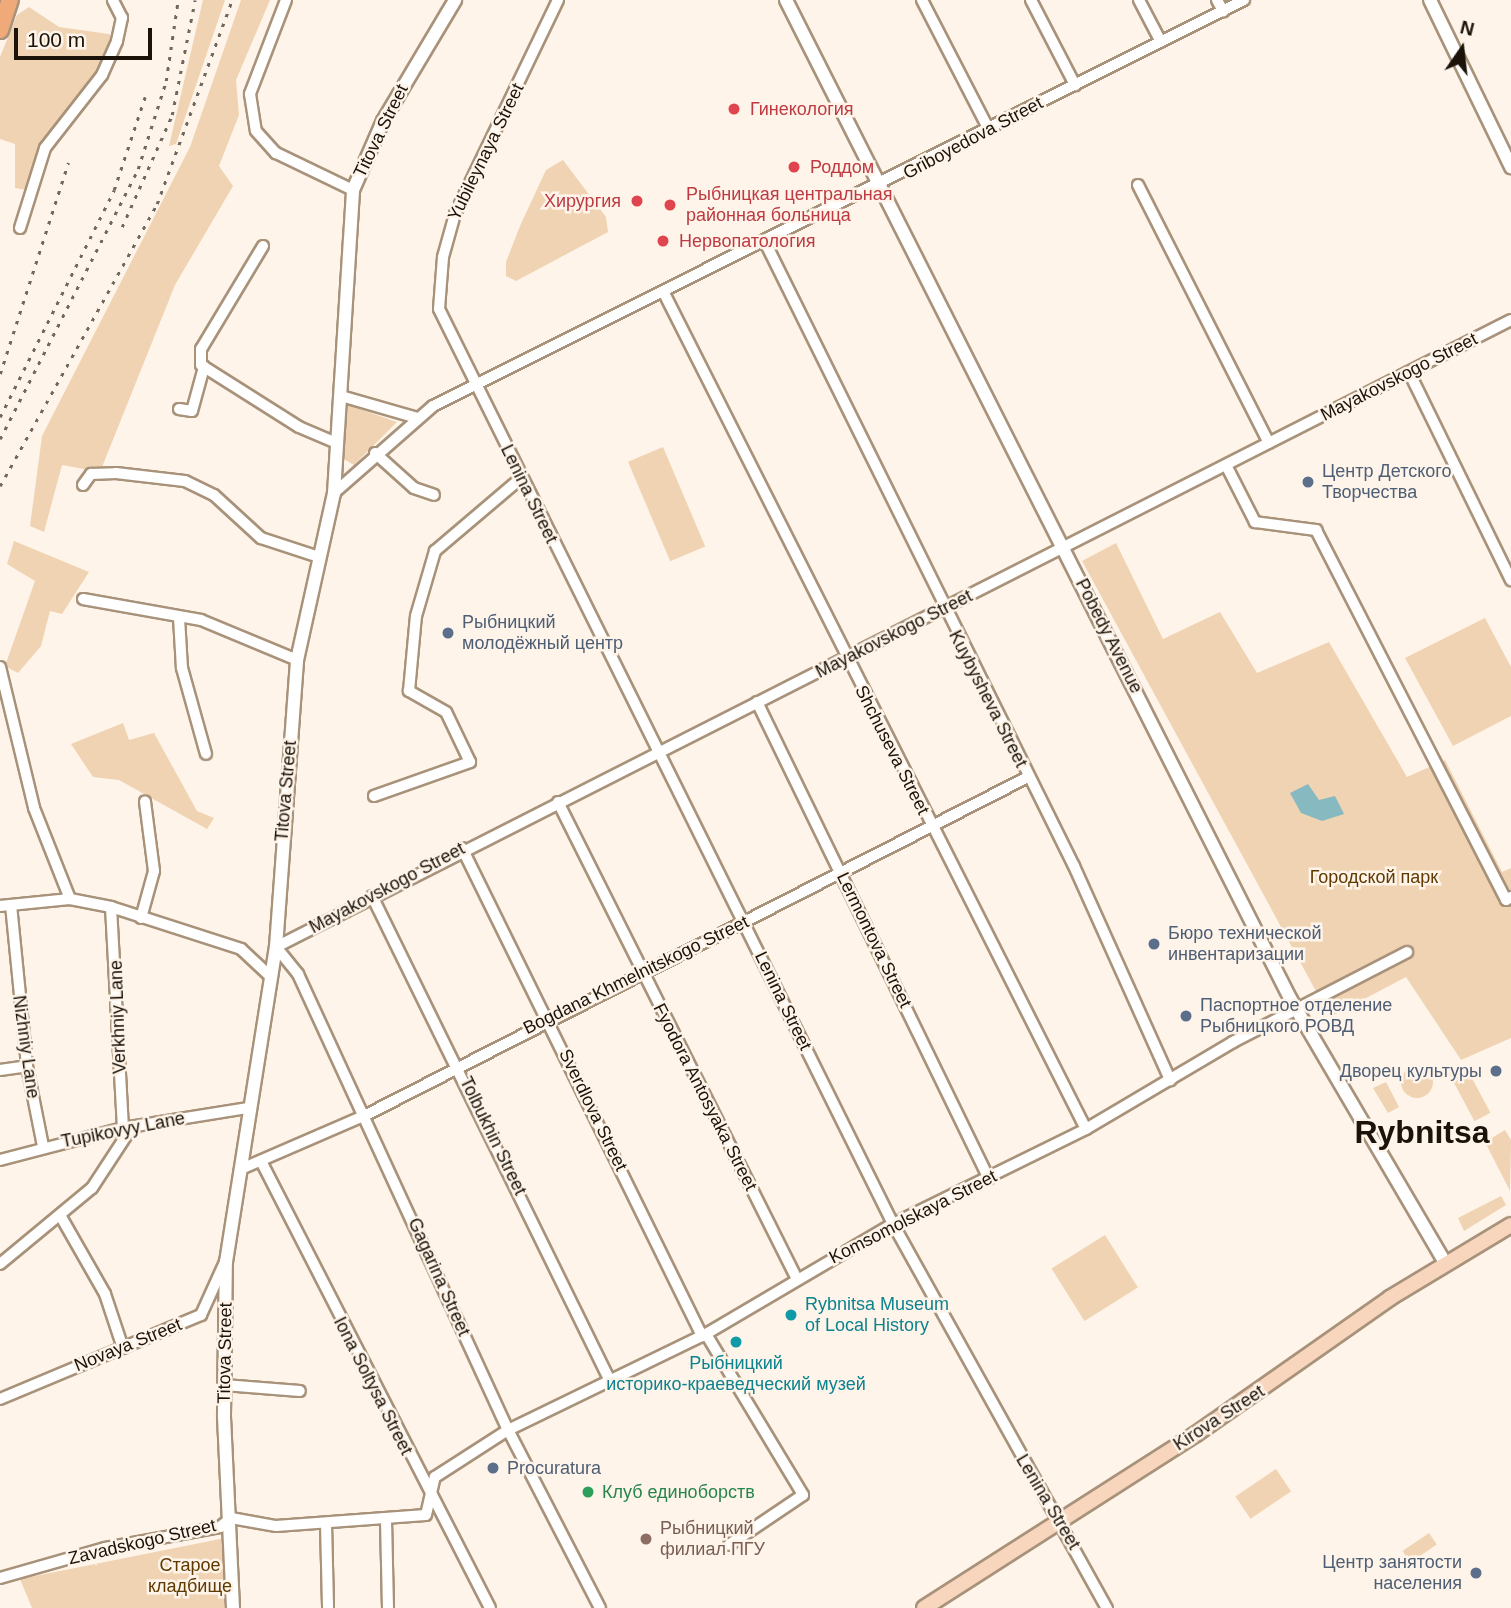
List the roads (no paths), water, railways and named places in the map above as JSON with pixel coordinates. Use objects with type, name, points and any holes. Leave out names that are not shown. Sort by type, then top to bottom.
[{"type":"main road","points":[[0,30],[10,0]]},
{"type":"main road","name":"Kirova Street","points":[[924,1608],[1062,1520],[1446,1264],[1511,1225]]},
{"type":"street","points":[[20,228],[45,148],[102,75],[117,41],[122,18],[113,0]]},
{"type":"street","points":[[286,0],[250,94],[256,131],[276,153],[353,190]]},
{"type":"street","name":"Titova Street","points":[[233,1608],[224,1385],[226,1262],[268,974],[276,947],[297,660],[334,493],[335,442],[341,396],[353,190],[383,121],[455,0]]},
{"type":"street","name":"Yubileynaya Street","points":[[475,386],[439,309],[443,257],[455,214],[558,0]]},
{"type":"street","name":"Pobedy Avenue","points":[[786,0],[1297,1009],[1446,1264]]},
{"type":"street","points":[[922,0],[989,130]]},
{"type":"street","points":[[1031,0],[1075,85]]},
{"type":"street","points":[[1139,0],[1161,42]]},
{"type":"street","points":[[1217,0],[1223,11]]},
{"type":"street","name":"Griboyedova Street","points":[[334,493],[375,453],[417,418],[475,386],[665,295],[1244,0]]},
{"type":"street","points":[[1430,0],[1511,167]]},
{"type":"street","points":[[1138,185],[1269,443]]},
{"type":"street","name":"Kuybysheva Street","points":[[766,244],[943,610],[1028,778],[1170,1080]]},
{"type":"street","points":[[179,409],[192,411],[204,367],[201,349],[263,246]]},
{"type":"street","name":"Shchuseva Street","points":[[665,295],[844,657],[1086,1129]]},
{"type":"street","name":"Mayakovskogo Street","points":[[276,947],[462,848],[943,610],[1511,320]]},
{"type":"street","points":[[204,367],[299,427],[335,442]]},
{"type":"street","points":[[1409,372],[1511,580]]},
{"type":"street","name":"Lenina Street","points":[[475,386],[654,753],[744,922],[893,1224],[1008,1437],[1062,1520],[1107,1608]]},
{"type":"street","points":[[341,396],[417,418]]},
{"type":"street","points":[[375,453],[414,488],[434,495]]},
{"type":"street","points":[[1227,467],[1255,522],[1316,530],[1506,900],[1511,897]]},
{"type":"street","points":[[83,485],[91,474],[116,473],[184,481],[214,495],[261,538],[319,557]]},
{"type":"street","points":[[374,796],[470,762],[446,712],[409,691],[416,616],[430,559],[465,519],[521,478]]},
{"type":"street","points":[[83,599],[179,618],[297,660]]},
{"type":"street","points":[[179,618],[182,668],[206,754]]},
{"type":"street","points":[[0,667],[34,808],[70,899]]},
{"type":"street","name":"Lermontova Street","points":[[757,702],[989,1179]]},
{"type":"street","name":"Bogdana Khmelnitskogo Street","points":[[241,1169],[366,1115],[548,1018],[1028,778]]},
{"type":"street","points":[[141,918],[154,871],[145,802]]},
{"type":"street","name":"Fyodora Antosyaka Street","points":[[558,802],[797,1279]]},
{"type":"street","name":"Sverdlova Street","points":[[462,848],[704,1335],[743,1405],[803,1495],[729,1545]]},
{"type":"street","name":"Tolbukhin Street","points":[[372,896],[458,1065],[609,1379]]},
{"type":"street","points":[[5,906],[70,899],[111,907],[241,949],[268,974]]},
{"type":"street","name":"Nizhniy Lane","points":[[5,906],[27,1066],[43,1146]]},
{"type":"street","name":"Verkhniy Lane","points":[[111,907],[126,1129]]},
{"type":"street","name":"Gagarina Street","points":[[276,947],[298,974],[366,1115],[508,1430],[600,1608]]},
{"type":"street","name":"Komsomolskaya Street","points":[[431,1492],[447,1467],[508,1430],[704,1335],[893,1224],[1086,1129],[1297,1009],[1407,952]]},
{"type":"street","points":[[0,1070],[27,1066]]},
{"type":"street","name":"Tupikovyy Lane","points":[[0,1160],[43,1146],[248,1108]]},
{"type":"street","points":[[0,1264],[92,1188],[126,1129]]},
{"type":"street","name":"Iona Soltysa Street","points":[[261,1161],[431,1492],[440,1519],[490,1608]]},
{"type":"street","points":[[61,1215],[105,1294],[123,1348]]},
{"type":"street","name":"Novaya Street","points":[[0,1399],[208,1310],[226,1262]]},
{"type":"street","points":[[224,1385],[300,1391]]},
{"type":"street","points":[[431,1492],[426,1515],[440,1519]]},
{"type":"street","name":"Zavadskogo Street","points":[[0,1577],[105,1548],[220,1527],[231,1518],[326,1524],[426,1515]]},
{"type":"street","points":[[386,1520],[388,1608]]},
{"type":"street","points":[[326,1524],[328,1608]]},
{"type":"water","points":[[1308,784],[1319,800],[1335,796],[1344,814],[1322,821],[1301,813],[1290,793]]},
{"type":"railway","points":[[0,439],[138,169],[166,81],[178,0]]},
{"type":"railway","points":[[122,227],[172,115],[195,0]]},
{"type":"railway","points":[[0,486],[157,204],[232,0]]},
{"type":"railway","points":[[0,417],[114,190],[145,97]]},
{"type":"railway","points":[[0,374],[68,163]]},
{"type":"place","name":"Гинекология","points":[[734,109]]},
{"type":"place","name":"Роддом","points":[[794,167]]},
{"type":"place","name":"Хирургия","points":[[637,201]]},
{"type":"place","name":"Рыбницкая центральная районная больница","points":[[670,205]]},
{"type":"place","name":"Нервопатология","points":[[663,241]]},
{"type":"place","name":"Центр Детского Творчества","points":[[1308,482]]},
{"type":"place","name":"Рыбницкий молодёжный центр","points":[[448,633]]},
{"type":"place","name":"Бюро технической инвентаризации","points":[[1154,944]]},
{"type":"place","name":"Паспортное отделение Рыбницкого РОВД","points":[[1186,1016]]},
{"type":"place","name":"Дворец культуры","points":[[1496,1071]]},
{"type":"place","name":"Rybnitsa Museum of Local History","points":[[791,1315]]},
{"type":"place","name":"Рыбницкий историко-краеведческий музей","points":[[736,1342]]},
{"type":"place","name":"Procuratura","points":[[493,1468]]},
{"type":"place","name":"Клуб единоборств","points":[[588,1492]]},
{"type":"place","name":"Рыбницкий филиал ПГУ","points":[[646,1539]]},
{"type":"place","name":"Центр занятости населения","points":[[1476,1573]]},
{"type":"district","name":"Rybnitsa","points":[[1422,1132]]},
{"type":"park label","name":"Городской парк","points":[[1374,877]]},
{"type":"park label","name":"Старое кладбище","points":[[190,1576]]}]
